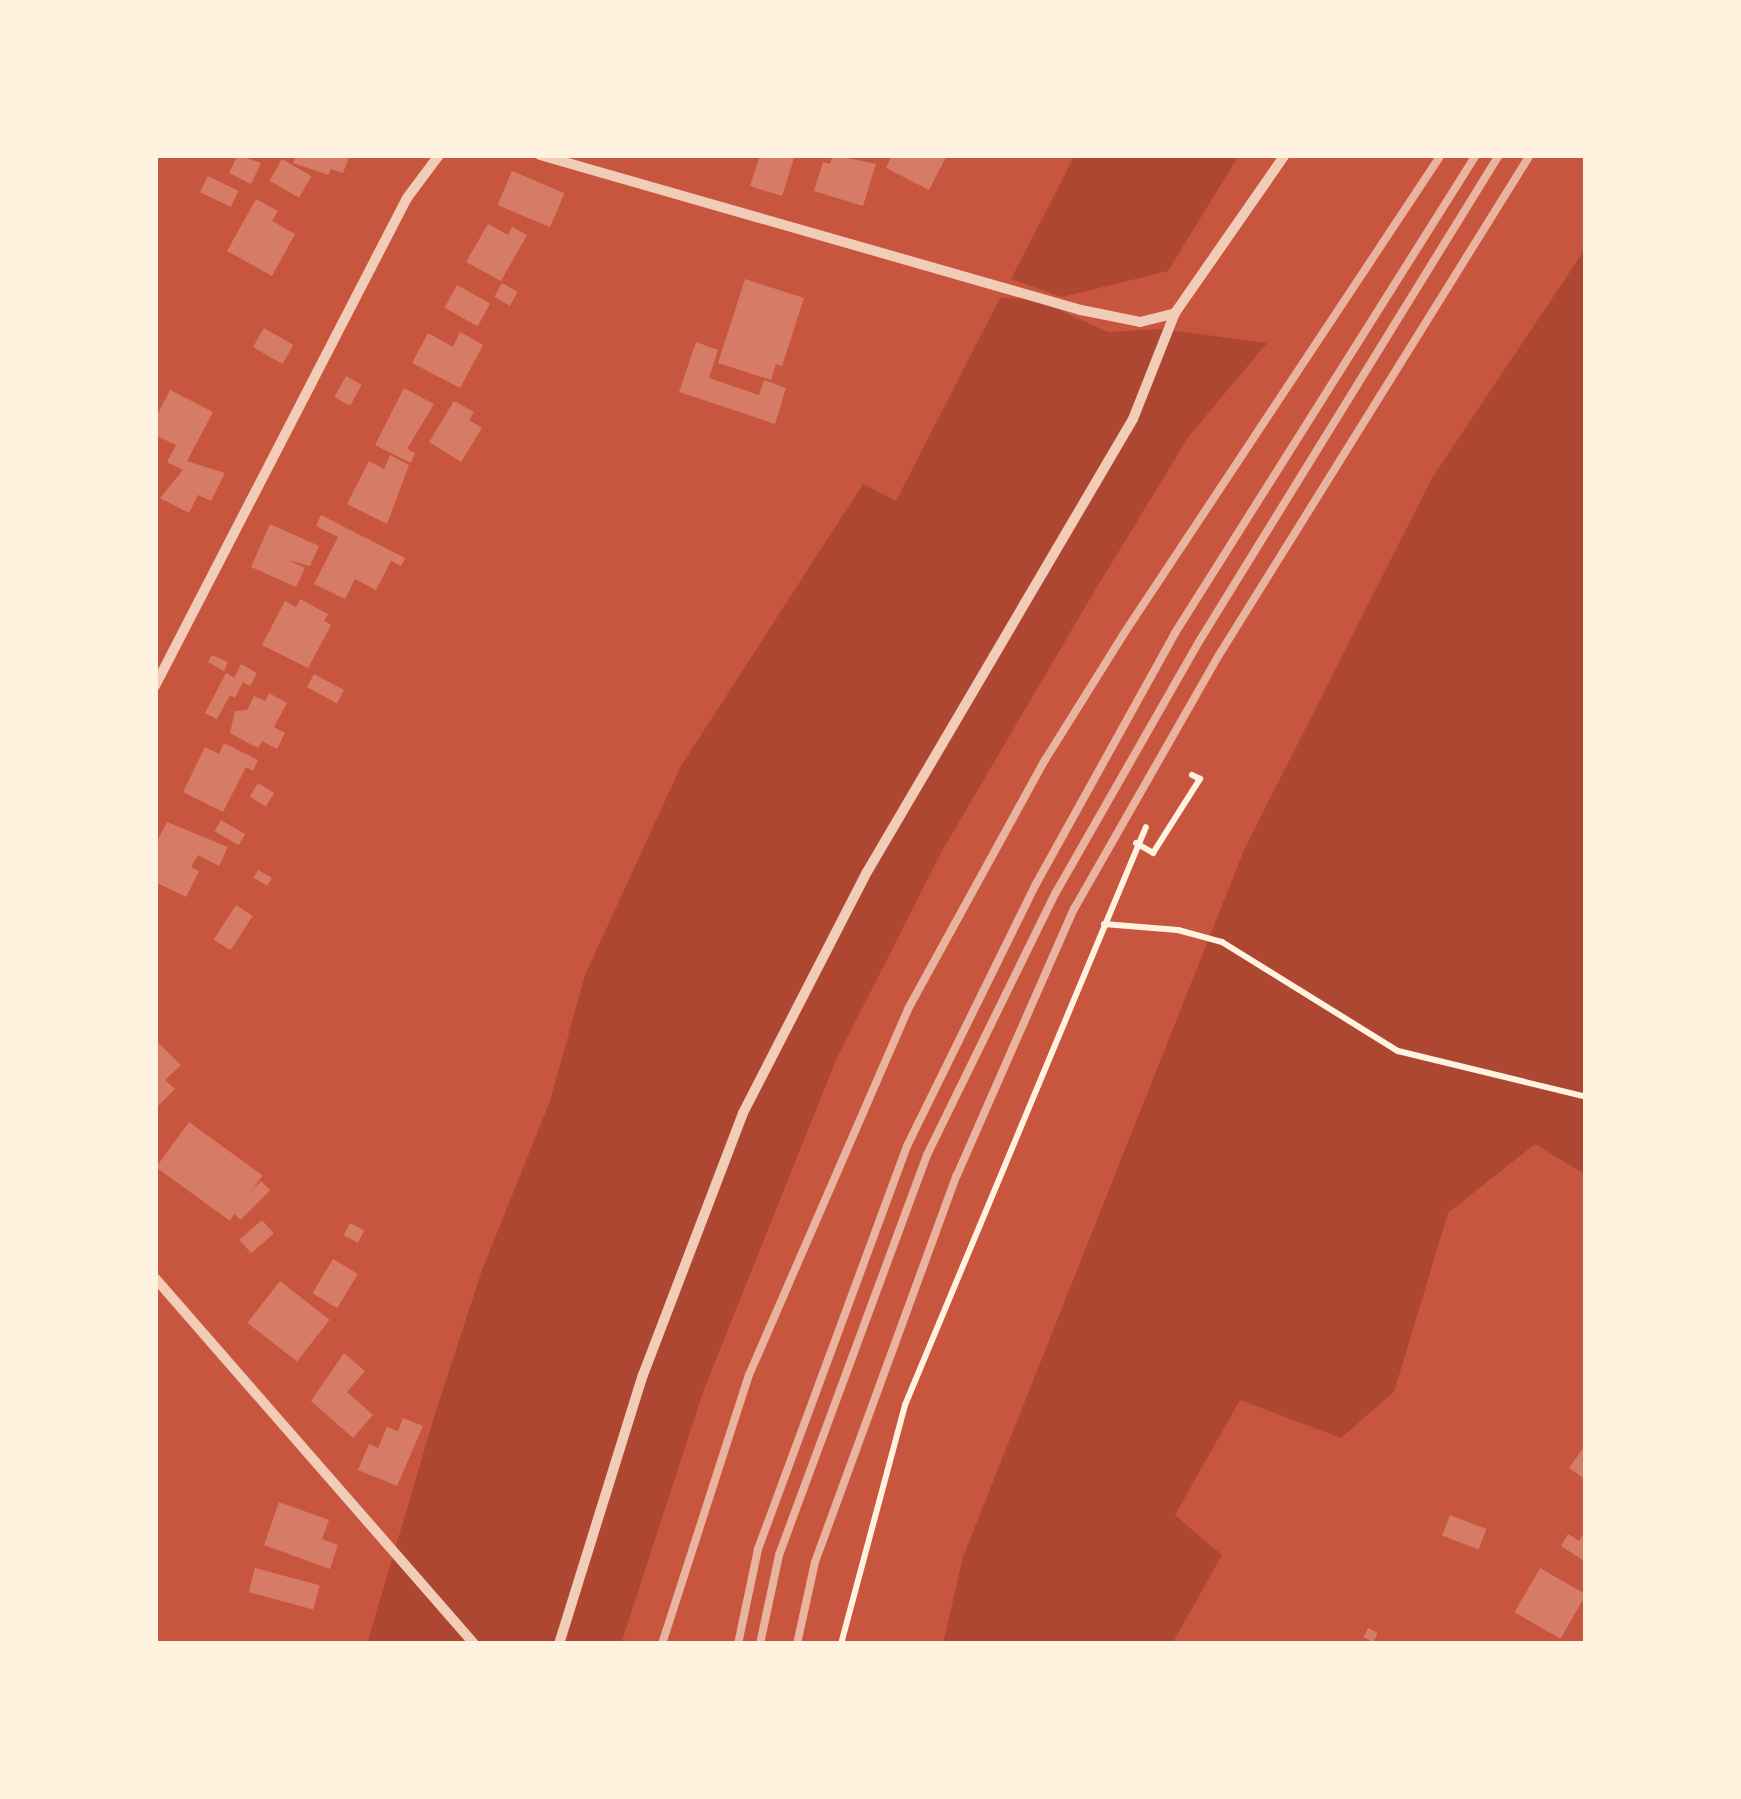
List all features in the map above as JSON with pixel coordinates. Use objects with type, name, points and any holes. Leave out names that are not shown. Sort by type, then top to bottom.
[{"type":"street","points":[[155,686],[406,198],[439,155]]},
{"type":"street","points":[[540,155],[1080,310],[1140,322],[1175,312]]},
{"type":"street","points":[[559,1644],[643,1375],[743,1114],[876,857],[1134,419],[1175,312],[1285,155]]},
{"type":"street","points":[[155,1278],[474,1644]]},
{"type":"path","points":[[1137,842],[1153,852],[1200,779],[1192,774]]},
{"type":"path","points":[[842,1644],[906,1405],[1146,827]]},
{"type":"path","points":[[1104,924],[1178,930],[1222,942],[1398,1050],[1586,1096]]},
{"type":"shaded area","points":[[1075,155],[1239,155],[1168,271],[1062,297],[1011,279]]},
{"type":"shaded area","points":[[1586,248],[1586,1175],[1535,1144],[1448,1213],[1394,1392],[1341,1438],[1240,1400],[1175,1515],[1222,1555],[1172,1644],[943,1644],[963,1557],[1244,850],[1432,478]]},
{"type":"shaded area","points":[[1000,298],[1035,299],[1108,332],[1161,329],[1267,343],[1189,436],[1091,597],[942,851],[836,1060],[703,1392],[621,1644],[367,1644],[435,1414],[482,1270],[550,1101],[585,975],[681,766],[863,484],[896,501]]},
{"type":"building","points":[[238,155],[261,163],[251,184],[229,173]]},
{"type":"building","points":[[296,155],[350,155],[343,173],[331,169],[328,175],[293,163]]},
{"type":"building","points":[[760,155],[795,155],[782,196],[750,186]]},
{"type":"building","points":[[833,155],[876,164],[863,206],[814,191],[823,162],[830,164]]},
{"type":"building","points":[[892,155],[947,155],[929,190],[886,168]]},
{"type":"building","points":[[282,159],[311,176],[299,198],[270,181]]},
{"type":"building","points":[[512,171],[564,193],[550,227],[498,205]]},
{"type":"building","points":[[208,176],[239,191],[231,207],[200,192]]},
{"type":"building","points":[[256,199],[278,211],[272,221],[295,234],[272,276],[227,251]]},
{"type":"building","points":[[488,224],[508,235],[512,227],[527,235],[501,281],[466,262]]},
{"type":"building","points":[[745,279],[804,298],[782,366],[776,364],[771,380],[718,363]]},
{"type":"building","points":[[502,283],[518,292],[510,306],[494,297]]},
{"type":"building","points":[[457,285],[490,303],[478,326],[444,308]]},
{"type":"building","points":[[264,328],[293,345],[282,364],[253,347]]},
{"type":"building","points":[[460,332],[483,345],[460,388],[412,363],[428,333],[453,347]]},
{"type":"building","points":[[696,342],[718,350],[709,378],[759,395],[764,380],[786,388],[775,424],[679,392]]},
{"type":"building","points":[[346,376],[362,385],[350,406],[334,397]]},
{"type":"building","points":[[404,388],[434,404],[407,449],[415,453],[411,463],[375,445]]},
{"type":"building","points":[[170,390],[213,412],[187,461],[225,473],[211,501],[198,495],[189,513],[160,498],[183,470],[167,462],[176,445],[155,435],[155,419]]},
{"type":"building","points":[[454,401],[474,412],[469,420],[482,428],[461,462],[429,442]]},
{"type":"building","points":[[390,455],[409,465],[387,524],[347,504],[369,461],[384,469]]},
{"type":"building","points":[[321,515],[405,558],[401,566],[391,561],[376,590],[355,579],[345,599],[314,584],[338,537],[316,526]]},
{"type":"building","points":[[270,524],[319,546],[310,566],[288,560],[305,568],[296,587],[251,567]]},
{"type":"building","points":[[300,599],[328,614],[324,621],[331,625],[308,668],[262,645],[285,601],[296,607]]},
{"type":"building","points":[[212,655],[228,662],[224,671],[208,662]]},
{"type":"building","points":[[241,664],[257,673],[250,686],[243,682],[235,698],[230,695],[217,719],[205,713],[226,673],[234,678]]},
{"type":"building","points":[[314,674],[344,690],[337,703],[307,687]]},
{"type":"building","points":[[269,693],[287,703],[274,727],[285,733],[277,749],[262,741],[258,748],[230,733],[235,711],[247,710],[254,696],[265,701]]},
{"type":"building","points":[[224,743],[258,760],[253,771],[246,767],[223,812],[183,792],[205,747],[219,754]]},
{"type":"building","points":[[258,783],[274,793],[266,807],[250,797]]},
{"type":"building","points":[[221,820],[245,834],[239,845],[214,831]]},
{"type":"building","points":[[167,822],[228,847],[219,866],[198,855],[191,867],[199,871],[186,897],[155,882],[155,845]]},
{"type":"building","points":[[258,870],[272,878],[267,886],[254,878]]},
{"type":"building","points":[[236,905],[253,916],[230,950],[214,939]]},
{"type":"building","points":[[155,1040],[181,1065],[165,1080],[175,1089],[155,1109]]},
{"type":"building","points":[[189,1122],[263,1175],[230,1221],[156,1167]]},
{"type":"building","points":[[261,1181],[270,1190],[240,1220],[231,1211]]},
{"type":"building","points":[[262,1220],[274,1234],[251,1253],[239,1240]]},
{"type":"building","points":[[350,1223],[364,1230],[358,1243],[344,1235]]},
{"type":"building","points":[[333,1259],[358,1274],[337,1308],[312,1293]]},
{"type":"building","points":[[280,1281],[330,1320],[297,1362],[247,1323]]},
{"type":"building","points":[[344,1353],[365,1371],[347,1392],[373,1415],[353,1438],[311,1401]]},
{"type":"building","points":[[403,1418],[423,1426],[397,1486],[358,1470],[369,1444],[378,1448],[387,1427],[398,1431]]},
{"type":"building","points":[[1586,1444],[1586,1480],[1569,1468]]},
{"type":"building","points":[[279,1502],[329,1520],[322,1539],[338,1545],[330,1569],[264,1545]]},
{"type":"building","points":[[1450,1515],[1486,1529],[1479,1550],[1442,1536]]},
{"type":"building","points":[[1586,1529],[1586,1562],[1561,1546],[1568,1534],[1579,1541]]},
{"type":"building","points":[[255,1568],[320,1585],[313,1609],[249,1592]]},
{"type":"building","points":[[1540,1568],[1586,1594],[1560,1639],[1514,1612]]},
{"type":"building","points":[[1368,1628],[1378,1633],[1373,1642],[1363,1637]]},
{"type":"railway","points":[[662,1644],[749,1375],[908,1009],[1045,760],[1123,635],[1441,155]]},
{"type":"railway","points":[[738,1644],[758,1549],[907,1146],[1036,884],[1175,633],[1476,155]]},
{"type":"railway","points":[[760,1644],[779,1555],[927,1155],[1055,894],[1200,640],[1499,155]]},
{"type":"railway","points":[[797,1644],[815,1562],[957,1175],[1074,909],[1219,655],[1530,155]]}]
